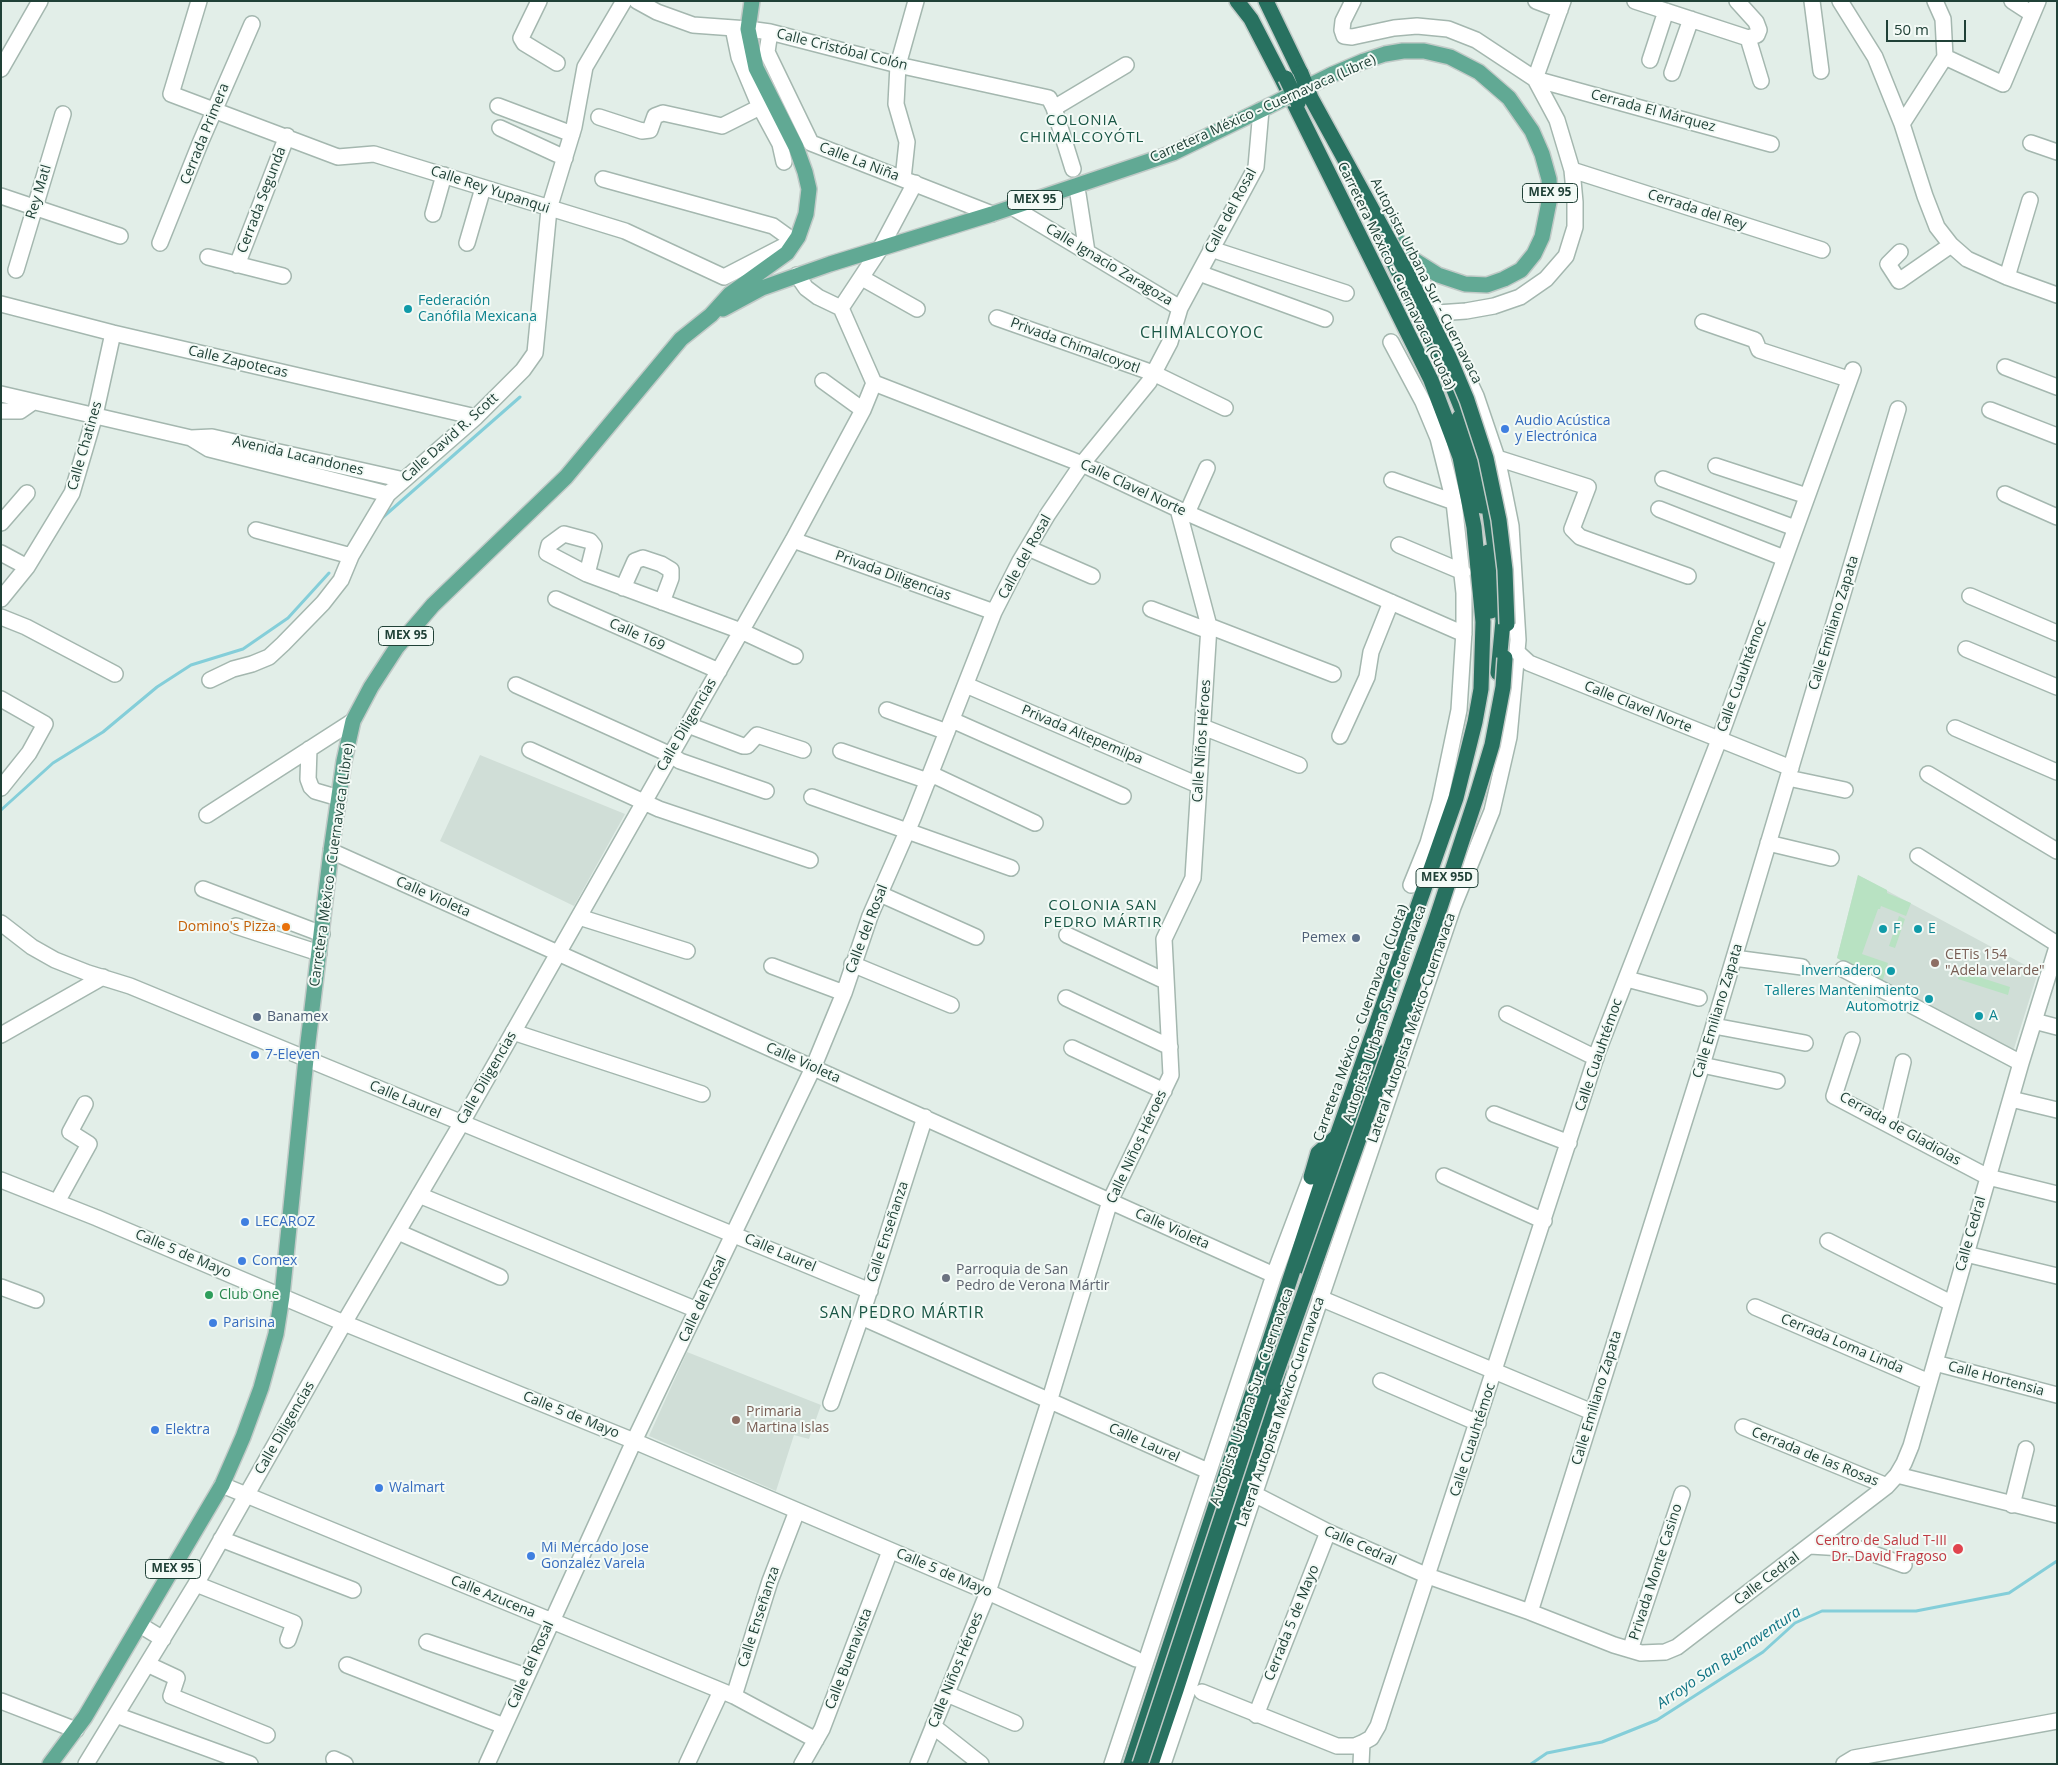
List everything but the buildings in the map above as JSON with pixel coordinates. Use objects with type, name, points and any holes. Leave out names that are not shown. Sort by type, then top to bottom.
[{"type":"highway","name":"MEX 95D","points":[[1237,1],[1251,18]]},
{"type":"highway","name":"Autopista Urbana Sur - Cuernavaca","points":[[1140,1764],[1469,778],[1482,723],[1491,635],[1488,545],[1479,489],[1461,424],[1437,365],[1384,272],[1247,1]]},
{"type":"highway","name":"Carretera México - Cuernavaca (Cuota)","points":[[1150,1764],[1179,1681],[1380,1057],[1415,971],[1446,904],[1491,732],[1503,621],[1500,580],[1486,483],[1468,424],[1442,360],[1267,1]]},
{"type":"highway","name":"Autopista Urbana Sur - Cuernavaca","points":[[1146,1764],[1173,1688],[1270,1392],[1435,923],[1473,807],[1492,745],[1503,687],[1505,658],[1507,624],[1505,570],[1499,520],[1486,458],[1468,400],[1406,271],[1311,98],[1267,1]]},
{"type":"highway","name":"Carretera México - Cuernavaca (Cuota)","points":[[1131,1764],[1337,1136],[1456,798],[1475,722],[1481,688],[1484,622],[1474,527],[1460,457],[1431,380],[1251,18]]},
{"type":"highway","points":[[1310,1177],[1318,1154],[1337,1136]]},
{"type":"main road","name":"Carretera México - Cuernavaca (Libre)","points":[[50,1764],[76,1730],[222,1485],[259,1396],[276,1334],[282,1296],[306,1060],[331,851],[352,721],[384,666],[413,628],[464,574],[566,477],[681,339],[710,315],[730,294],[787,253],[806,214],[809,188],[806,172],[796,147],[766,104],[756,68],[748,29],[752,1]]},
{"type":"main road","points":[[1242,1],[1251,18]]},
{"type":"main road","name":"Carretera México - Cuernavaca (Libre)","points":[[710,315],[762,288],[830,264],[992,214],[1173,153],[1331,75],[1364,61],[1403,50],[1424,51],[1450,57],[1479,72],[1509,98],[1532,131],[1542,154],[1549,178],[1550,197],[1548,214],[1542,237],[1534,254],[1521,270],[1487,285],[1465,284],[1438,275],[1411,258],[1398,243],[1353,178]]},
{"type":"main road","points":[[794,240],[793,255],[797,276]]},
{"type":"street","points":[[1,69],[40,1]]},
{"type":"street","name":"Calle Rey Yupanqui","points":[[199,1],[171,94],[338,156],[374,154],[625,232],[724,277],[794,240]]},
{"type":"street","points":[[540,1],[522,32],[521,38],[524,43],[557,62]]},
{"type":"street","name":"Calle David R. Scott","points":[[210,680],[233,669],[270,657],[323,603],[341,580],[351,556],[388,494],[476,417],[523,370],[535,353],[549,209],[573,130],[585,67],[624,1]]},
{"type":"street","name":"Calle Cristóbal Colón","points":[[636,1],[657,12],[693,25],[770,32],[1051,103]]},
{"type":"street","points":[[841,308],[880,249],[909,181],[907,142],[896,104],[898,65],[916,1]]},
{"type":"street","points":[[1353,1],[1343,21],[1342,30],[1344,36],[1352,37],[1394,28],[1417,26],[1448,29],[1476,40],[1535,79],[1557,120],[1572,170],[1575,227],[1566,256],[1546,279],[1520,297],[1494,306],[1436,314]]},
{"type":"street","points":[[1535,79],[1562,6],[1536,1]]},
{"type":"street","points":[[1635,1],[1752,36]]},
{"type":"street","points":[[1737,1],[1756,22],[1759,30],[1752,36]]},
{"type":"street","points":[[1812,1],[1821,71]]},
{"type":"street","points":[[1840,1],[1875,57],[1902,124],[1934,219],[1951,245],[1968,259],[2007,277],[2057,295]]},
{"type":"street","points":[[1902,124],[1945,57],[1943,18],[1935,1]]},
{"type":"street","points":[[1945,57],[2003,84],[2035,8],[2012,1]]},
{"type":"street","points":[[1650,60],[1666,11]]},
{"type":"street","points":[[1672,73],[1691,19]]},
{"type":"street","name":"Cerrada Primera","points":[[160,244],[252,24]]},
{"type":"street","points":[[733,28],[739,57],[766,104],[780,144],[784,162]]},
{"type":"street","name":"Calle La Niña","points":[[770,32],[766,52],[811,143],[992,214]]},
{"type":"street","points":[[1752,36],[1761,81]]},
{"type":"street","points":[[1073,169],[1051,103],[1126,65]]},
{"type":"street","name":"Cerrada El Márquez","points":[[1535,79],[1771,144]]},
{"type":"street","points":[[599,117],[642,131],[650,130],[655,116],[663,112],[722,126],[766,104]]},
{"type":"street","points":[[498,106],[573,130]]},
{"type":"street","name":"Calle del Rosal","points":[[487,1764],[634,1441],[813,1068],[844,993],[852,964],[908,831],[994,612],[1048,514],[1082,464],[1149,382],[1170,342],[1180,308],[1256,166],[1264,108]]},
{"type":"street","name":"Rey Matl","points":[[16,270],[63,114]]},
{"type":"street","points":[[500,128],[565,158]]},
{"type":"street","name":"Cerrada Segunda","points":[[237,265],[287,136]]},
{"type":"street","points":[[2031,143],[2057,152]]},
{"type":"street","name":"Cerrada del Rey","points":[[1572,170],[1822,250]]},
{"type":"street","points":[[433,214],[444,175]]},
{"type":"street","points":[[603,179],[773,226],[794,240]]},
{"type":"street","points":[[466,242],[483,188]]},
{"type":"street","points":[[1078,194],[1087,252]]},
{"type":"street","points":[[1,196],[120,236]]},
{"type":"street","points":[[2007,277],[2030,200]]},
{"type":"street","name":"Calle Ignacio Zaragoza","points":[[1012,207],[1180,308]]},
{"type":"street","points":[[1900,252],[1888,264],[1899,282],[1951,245]]},
{"type":"street","points":[[1211,249],[1346,293]]},
{"type":"street","name":"Cerrada Segunda","points":[[208,257],[283,276]]},
{"type":"street","name":"Lateral Autopista México-Cuernavaca","points":[[1163,1764],[1320,1298],[1446,904],[1492,811],[1509,737],[1517,652],[1511,526],[1497,458],[1476,396],[1411,258]]},
{"type":"street","points":[[1198,273],[1325,319]]},
{"type":"street","points":[[797,276],[806,288],[818,298],[841,308],[874,383]]},
{"type":"street","points":[[862,278],[917,309]]},
{"type":"street","name":"Calle Zapotecas","points":[[1,304],[112,333],[476,417]]},
{"type":"street","name":"Privada Chimalcoyotl","points":[[997,318],[1153,374],[1225,408]]},
{"type":"street","name":"Calle Cuauhtémoc","points":[[1362,1743],[1371,1738],[1378,1726],[1596,1058],[1719,740],[1851,375],[1759,350],[1755,340],[1703,322]]},
{"type":"street","name":"Calle Chatines","points":[[1,599],[27,567],[72,493],[95,415],[112,333]]},
{"type":"street","points":[[1391,342],[1423,402],[1438,438],[1454,502],[1463,572],[1464,634],[1459,710],[1449,760],[1428,843],[1411,884]]},
{"type":"street","points":[[2005,367],[2057,387]]},
{"type":"street","points":[[823,381],[863,410]]},
{"type":"street","name":"Calle Diligencias","points":[[86,1764],[196,1584],[344,1324],[461,1124],[793,540],[863,410],[874,383]]},
{"type":"street","name":"Calle Clavel Norte","points":[[874,383],[1082,464],[1182,511],[1464,634]]},
{"type":"street","name":"Avenida Lacandones","points":[[2,394],[191,438],[209,449],[245,451],[297,463],[342,466],[404,480]]},
{"type":"street","points":[[1,411],[20,411],[33,402]]},
{"type":"street","name":"Calle Emiliano Zapata","points":[[1530,1612],[1714,1026],[1898,408]]},
{"type":"street","points":[[1990,410],[2057,436]]},
{"type":"street","points":[[1497,458],[1588,487],[1572,529],[1580,537],[1688,576]]},
{"type":"street","name":"Avenida Lacandones","points":[[297,463],[338,481],[388,494]]},
{"type":"street","points":[[338,481],[342,466]]},
{"type":"street","points":[[1716,466],[1806,496]]},
{"type":"street","points":[[1182,511],[1206,468]]},
{"type":"street","points":[[1664,479],[1795,528]]},
{"type":"street","points":[[1392,480],[1454,502]]},
{"type":"street","points":[[1,523],[27,493]]},
{"type":"street","points":[[2005,494],[2057,517]]},
{"type":"street","points":[[1659,509],[1784,558]]},
{"type":"street","name":"Calle Niños Héroes","points":[[918,1764],[988,1592],[1050,1402],[1110,1201],[1172,1075],[1164,939],[1192,878],[1209,628],[1182,511]]},
{"type":"street","points":[[256,530],[351,556]]},
{"type":"street","name":"Privada Diligencias","points":[[793,540],[994,612]]},
{"type":"street","points":[[1399,545],[1463,572]]},
{"type":"street","points":[[1028,548],[1092,576]]},
{"type":"street","points":[[1,553],[27,567]]},
{"type":"street","points":[[623,588],[635,561],[642,558],[661,564],[671,570],[671,578],[662,602]]},
{"type":"street","points":[[587,574],[741,631],[795,656]]},
{"type":"street","points":[[1970,596],[2057,633]]},
{"type":"street","name":"Calle 169","points":[[556,600],[719,670]]},
{"type":"street","points":[[1340,736],[1367,676],[1371,652],[1391,602]]},
{"type":"street","points":[[1151,609],[1209,628],[1333,674]]},
{"type":"street","points":[[1,617],[26,627],[115,674]]},
{"type":"street","points":[[1966,649],[2057,687]]},
{"type":"street","name":"Calle Clavel Norte","points":[[1517,652],[1529,663],[1719,740],[1790,773],[1845,790]]},
{"type":"street","points":[[516,685],[671,755],[680,761],[766,791]]},
{"type":"street","name":"Privada Altepemilpa","points":[[966,685],[1198,785]]},
{"type":"street","points":[[1,699],[45,724],[30,753],[1,788]]},
{"type":"street","points":[[887,710],[950,726],[1123,796]]},
{"type":"street","points":[[207,815],[352,721]]},
{"type":"street","points":[[688,725],[743,746],[747,746],[757,735],[803,750]]},
{"type":"street","points":[[1202,727],[1299,765]]},
{"type":"street","points":[[1955,728],[2057,772]]},
{"type":"street","points":[[309,749],[308,780],[311,786],[315,791],[339,798]]},
{"type":"street","points":[[530,750],[644,802],[810,860]]},
{"type":"street","points":[[841,751],[929,778],[1035,823]]},
{"type":"street","points":[[1928,774],[2057,851]]},
{"type":"street","points":[[812,797],[1011,868]]},
{"type":"street","points":[[1768,843],[1831,858]]},
{"type":"street","name":"Calle Violeta","points":[[331,851],[1274,1274]]},
{"type":"street","points":[[1918,856],[2057,946]]},
{"type":"street","points":[[203,889],[322,934]]},
{"type":"street","points":[[880,894],[976,937]]},
{"type":"street","points":[[579,917],[687,950]]},
{"type":"street","name":"Calle Laurel","points":[[1,923],[32,947],[55,960],[130,986],[461,1124],[734,1233],[870,1290]]},
{"type":"street","points":[[236,926],[320,953]]},
{"type":"street","points":[[1067,935],[1165,981]]},
{"type":"street","name":"Calle Cedral","points":[[1254,1494],[1328,1532],[1428,1576],[1630,1650],[1653,1653],[1666,1652],[1677,1647],[1887,1486],[1897,1475],[1911,1446],[2021,1063],[2057,946]]},
{"type":"street","points":[[1734,958],[1802,967]]},
{"type":"street","points":[[852,964],[951,1005]]},
{"type":"street","points":[[772,966],[844,993]]},
{"type":"street","points":[[1843,969],[2021,1063]]},
{"type":"street","points":[[1,1035],[103,978]]},
{"type":"street","points":[[1626,978],[1699,998]]},
{"type":"street","points":[[1066,998],[1170,1047]]},
{"type":"street","points":[[1507,1014],[1596,1058]]},
{"type":"street","points":[[2034,1022],[2057,1027]]},
{"type":"street","points":[[1714,1026],[1805,1043]]},
{"type":"street","points":[[513,1032],[702,1094]]},
{"type":"street","name":"Cerrada de Gladiolas","points":[[1852,1040],[1834,1096],[1988,1177],[2057,1194]]},
{"type":"street","points":[[1072,1048],[1164,1091]]},
{"type":"street","points":[[1888,1124],[1903,1062]]},
{"type":"street","points":[[1702,1065],[1777,1081]]},
{"type":"street","points":[[2011,1099],[2057,1110]]},
{"type":"street","points":[[57,1202],[89,1144],[70,1132],[85,1104]]},
{"type":"street","points":[[1494,1114],[1568,1143]]},
{"type":"street","name":"Calle Enseñanza","points":[[830,1403],[870,1290],[925,1117]]},
{"type":"street","points":[[1444,1176],[1544,1220]]},
{"type":"street","points":[[1112,1764],[1274,1274],[1310,1177]]},
{"type":"street","name":"Calle 5 de Mayo","points":[[1,1180],[282,1296],[344,1324],[634,1441],[988,1592],[1136,1659]]},
{"type":"street","points":[[419,1195],[697,1310]]},
{"type":"street","points":[[398,1232],[500,1277]]},
{"type":"street","points":[[1828,1241],[1951,1303]]},
{"type":"street","points":[[1966,1254],[2057,1276]]},
{"type":"street","points":[[1,1287],[36,1300]]},
{"type":"street","points":[[1320,1298],[1592,1412]]},
{"type":"street","name":"Cerrada Loma Linda","points":[[1755,1307],[1929,1382]]},
{"type":"street","name":"Calle Laurel","points":[[861,1317],[1208,1471]]},
{"type":"street","name":"Calle Hortensia","points":[[1935,1363],[2057,1395]]},
{"type":"street","points":[[1381,1381],[1478,1422]]},
{"type":"street","name":"Cerrada de las Rosas","points":[[1743,1428],[1887,1486]]},
{"type":"street","points":[[2012,1505],[2026,1449]]},
{"type":"street","points":[[1897,1475],[2057,1515]]},
{"type":"street","name":"Calle Azucena","points":[[222,1485],[727,1693],[816,1740]]},
{"type":"street","name":"Privada Monte Casino","points":[[1630,1650],[1682,1494]]},
{"type":"street","name":"Calle Enseñanza","points":[[686,1764],[727,1693],[797,1511]]},
{"type":"street","name":"Cerrada 5 de Mayo","points":[[1256,1714],[1328,1532]]},
{"type":"street","points":[[221,1539],[353,1590]]},
{"type":"street","points":[[1810,1546],[1860,1549],[1904,1565]]},
{"type":"street","name":"Calle Buenavista","points":[[802,1764],[816,1740],[890,1551]]},
{"type":"street","points":[[196,1584],[294,1623],[288,1640]]},
{"type":"street","points":[[140,1625],[162,1639]]},
{"type":"street","points":[[427,1642],[526,1676]]},
{"type":"street","points":[[147,1664],[177,1678],[171,1696],[267,1735]]},
{"type":"street","points":[[347,1665],[504,1726]]},
{"type":"street","points":[[1202,1692],[1337,1746],[1362,1743],[1361,1764]]},
{"type":"street","points":[[947,1694],[1015,1724]]},
{"type":"street","points":[[1,1700],[76,1730]]},
{"type":"street","points":[[116,1715],[250,1764]]},
{"type":"street","points":[[1844,1764],[1854,1758],[2057,1721]]},
{"type":"street","points":[[934,1726],[980,1764]]},
{"type":"shaded area","points":[[480,755],[625,814],[574,906],[440,841]]},
{"type":"shaded area","name":"CETis 154 \"Adela velarde\"","points":[[1858,875],[2038,972],[2012,1055],[1837,958]]},
{"type":"shaded area","name":"Primaria Martina Islas","points":[[687,1352],[821,1405],[809,1439],[794,1435],[776,1491],[649,1436]]},
{"type":"green space","points":[[1858,875],[1887,890],[1887,893],[1911,903],[1906,916],[1881,906],[1878,909],[1862,954],[1888,963],[1882,983],[1837,958]]},
{"type":"green space","points":[[1899,916],[1905,919],[1895,948],[1889,946]]},
{"type":"green space","points":[[1960,971],[2010,987],[2008,995],[1958,979]]},
{"type":"waterway","points":[[382,518],[520,397]]},
{"type":"waterway","points":[[1,810],[53,763],[103,732],[157,687],[191,665],[243,649],[288,618],[329,573]]},
{"type":"waterway","name":"Arroyo San Buenaventura","points":[[1531,1764],[1547,1753],[1602,1742],[1657,1720],[1763,1652],[1795,1623],[1822,1611],[1916,1611],[2009,1593],[2057,1561]]},
{"type":"place","name":"Federación Canófila Mexicana","points":[[408,309]]},
{"type":"place","name":"Audio Acústica y Electrónica","points":[[1505,429]]},
{"type":"place","name":"Domino's Pizza","points":[[286,927]]},
{"type":"place","name":"F","points":[[1883,929]]},
{"type":"place","name":"E","points":[[1918,929]]},
{"type":"place","name":"Pemex","points":[[1356,938]]},
{"type":"place","name":"CETis 154 \"Adela velarde\"","points":[[1935,963]]},
{"type":"place","name":"Invernadero","points":[[1891,971]]},
{"type":"place","name":"Talleres Mantenimiento Automotriz","points":[[1929,999]]},
{"type":"place","name":"A","points":[[1979,1016]]},
{"type":"place","name":"Banamex","points":[[257,1017]]},
{"type":"place","name":"7-Eleven","points":[[255,1055]]},
{"type":"place","name":"LECAROZ","points":[[245,1222]]},
{"type":"place","name":"Comex","points":[[242,1261]]},
{"type":"place","name":"Parroquia de San Pedro de Verona Mártir","points":[[946,1278]]},
{"type":"place","name":"Club One","points":[[209,1295]]},
{"type":"place","name":"Parisina","points":[[213,1323]]},
{"type":"place","name":"Primaria Martina Islas","points":[[736,1420]]},
{"type":"place","name":"Elektra","points":[[155,1430]]},
{"type":"place","name":"Walmart","points":[[379,1488]]},
{"type":"place","name":"Centro de Salud T-III Dr. David Fragoso","points":[[1958,1549]]},
{"type":"place","name":"Mi Mercado Jose Gonzalez Varela","points":[[531,1556]]},
{"type":"district","name":"COLONIA CHIMALCOYÓTL","points":[[1082,130]]},
{"type":"district","name":"CHIMALCOYOC","points":[[1202,333]]},
{"type":"district","name":"COLONIA SAN PEDRO MÁRTIR","points":[[1103,914]]},
{"type":"district","name":"SAN PEDRO MÁRTIR","points":[[902,1313]]}]
